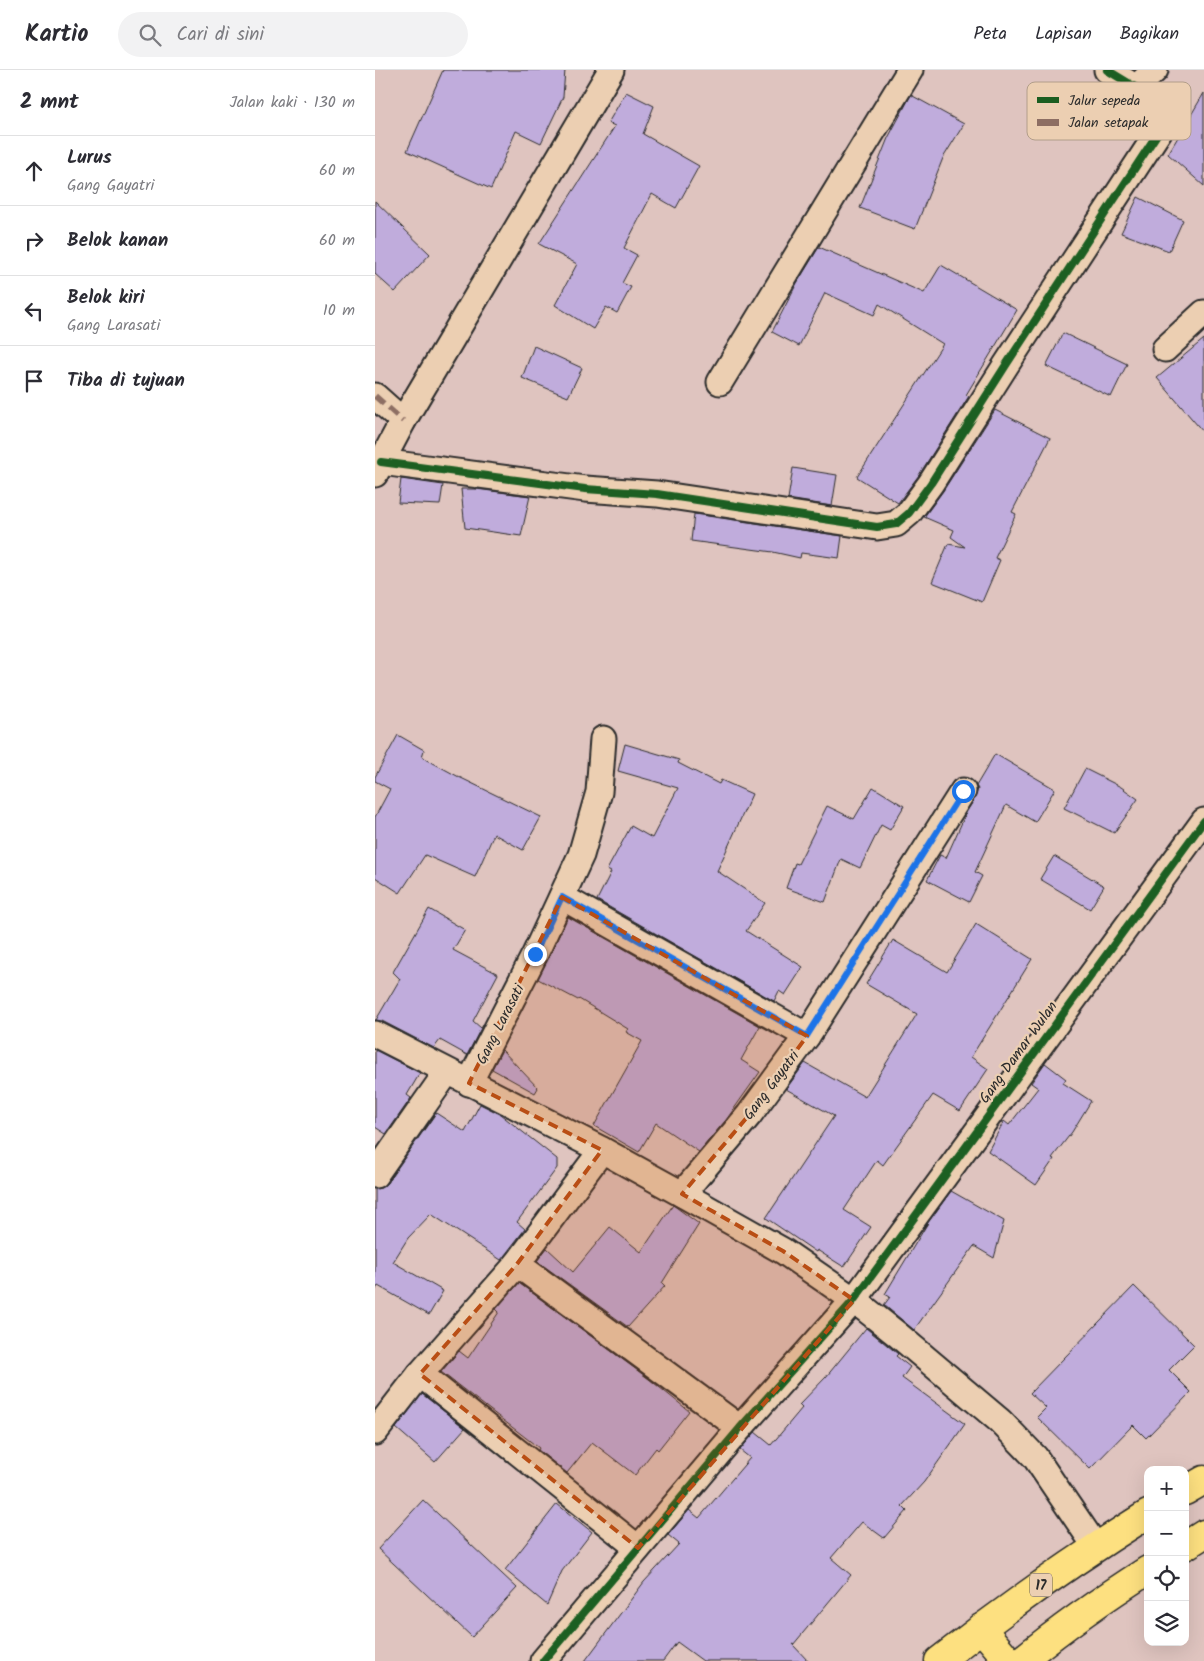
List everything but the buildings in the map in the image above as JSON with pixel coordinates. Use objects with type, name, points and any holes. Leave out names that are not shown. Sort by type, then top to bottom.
[{"type":"highway","points":[[1189,1489],[1204,1480]]},
{"type":"highway","name":"17","points":[[939,1661],[981,1628],[1096,1546],[1144,1516]]},
{"type":"highway","points":[[1189,1543],[1204,1534]]},
{"type":"highway","points":[[1021,1661],[1059,1630],[1144,1573]]},
{"type":"highway","points":[[981,1628],[1009,1661]]},
{"type":"street","points":[[611,70],[403,421],[378,468],[585,489],[657,494],[877,527],[896,524],[909,513],[931,483],[1153,140]]},
{"type":"street","points":[[721,382],[910,70]]},
{"type":"street","points":[[1107,70],[1126,82]]},
{"type":"street","points":[[1142,82],[1155,70]]},
{"type":"street","points":[[1165,349],[1204,313]]},
{"type":"street","points":[[375,396],[403,421]]},
{"type":"street","name":"Gang Larasati","points":[[469,1083],[504,1018],[581,855],[599,792],[603,739]]},
{"type":"street","name":"Gang Gayatri","points":[[682,1194],[749,1116],[807,1036],[963,791]]},
{"type":"street","name":"Gang Damar Wulan","points":[[543,1661],[740,1428],[854,1300],[1204,821]]},
{"type":"street","points":[[562,897],[807,1036]]},
{"type":"street","points":[[375,1034],[602,1150],[682,1194],[783,1251],[854,1300],[1000,1421],[1035,1458],[1096,1546]]},
{"type":"street","points":[[375,1175],[447,1072]]},
{"type":"street","points":[[375,1432],[419,1374],[517,1264],[602,1150]]},
{"type":"street","points":[[517,1264],[740,1428]]},
{"type":"street","points":[[419,1374],[638,1548]]},
{"type":"highlighted area","points":[[562,897],[807,1036],[749,1115],[682,1194],[783,1251],[854,1300],[638,1548],[420,1374],[517,1264],[602,1150],[469,1083]]},
{"type":"marked path","points":[[375,396],[403,421]]},
{"type":"cycle path","points":[[1107,70],[1127,82]]},
{"type":"cycle path","points":[[381,462],[585,489],[657,494],[877,527],[896,524],[909,513],[931,483],[1153,140]]},
{"type":"cycle path","points":[[543,1661],[740,1428],[854,1300],[1204,821]]},
{"type":"route","points":[[535,954],[562,897],[807,1036],[963,791]]}]
